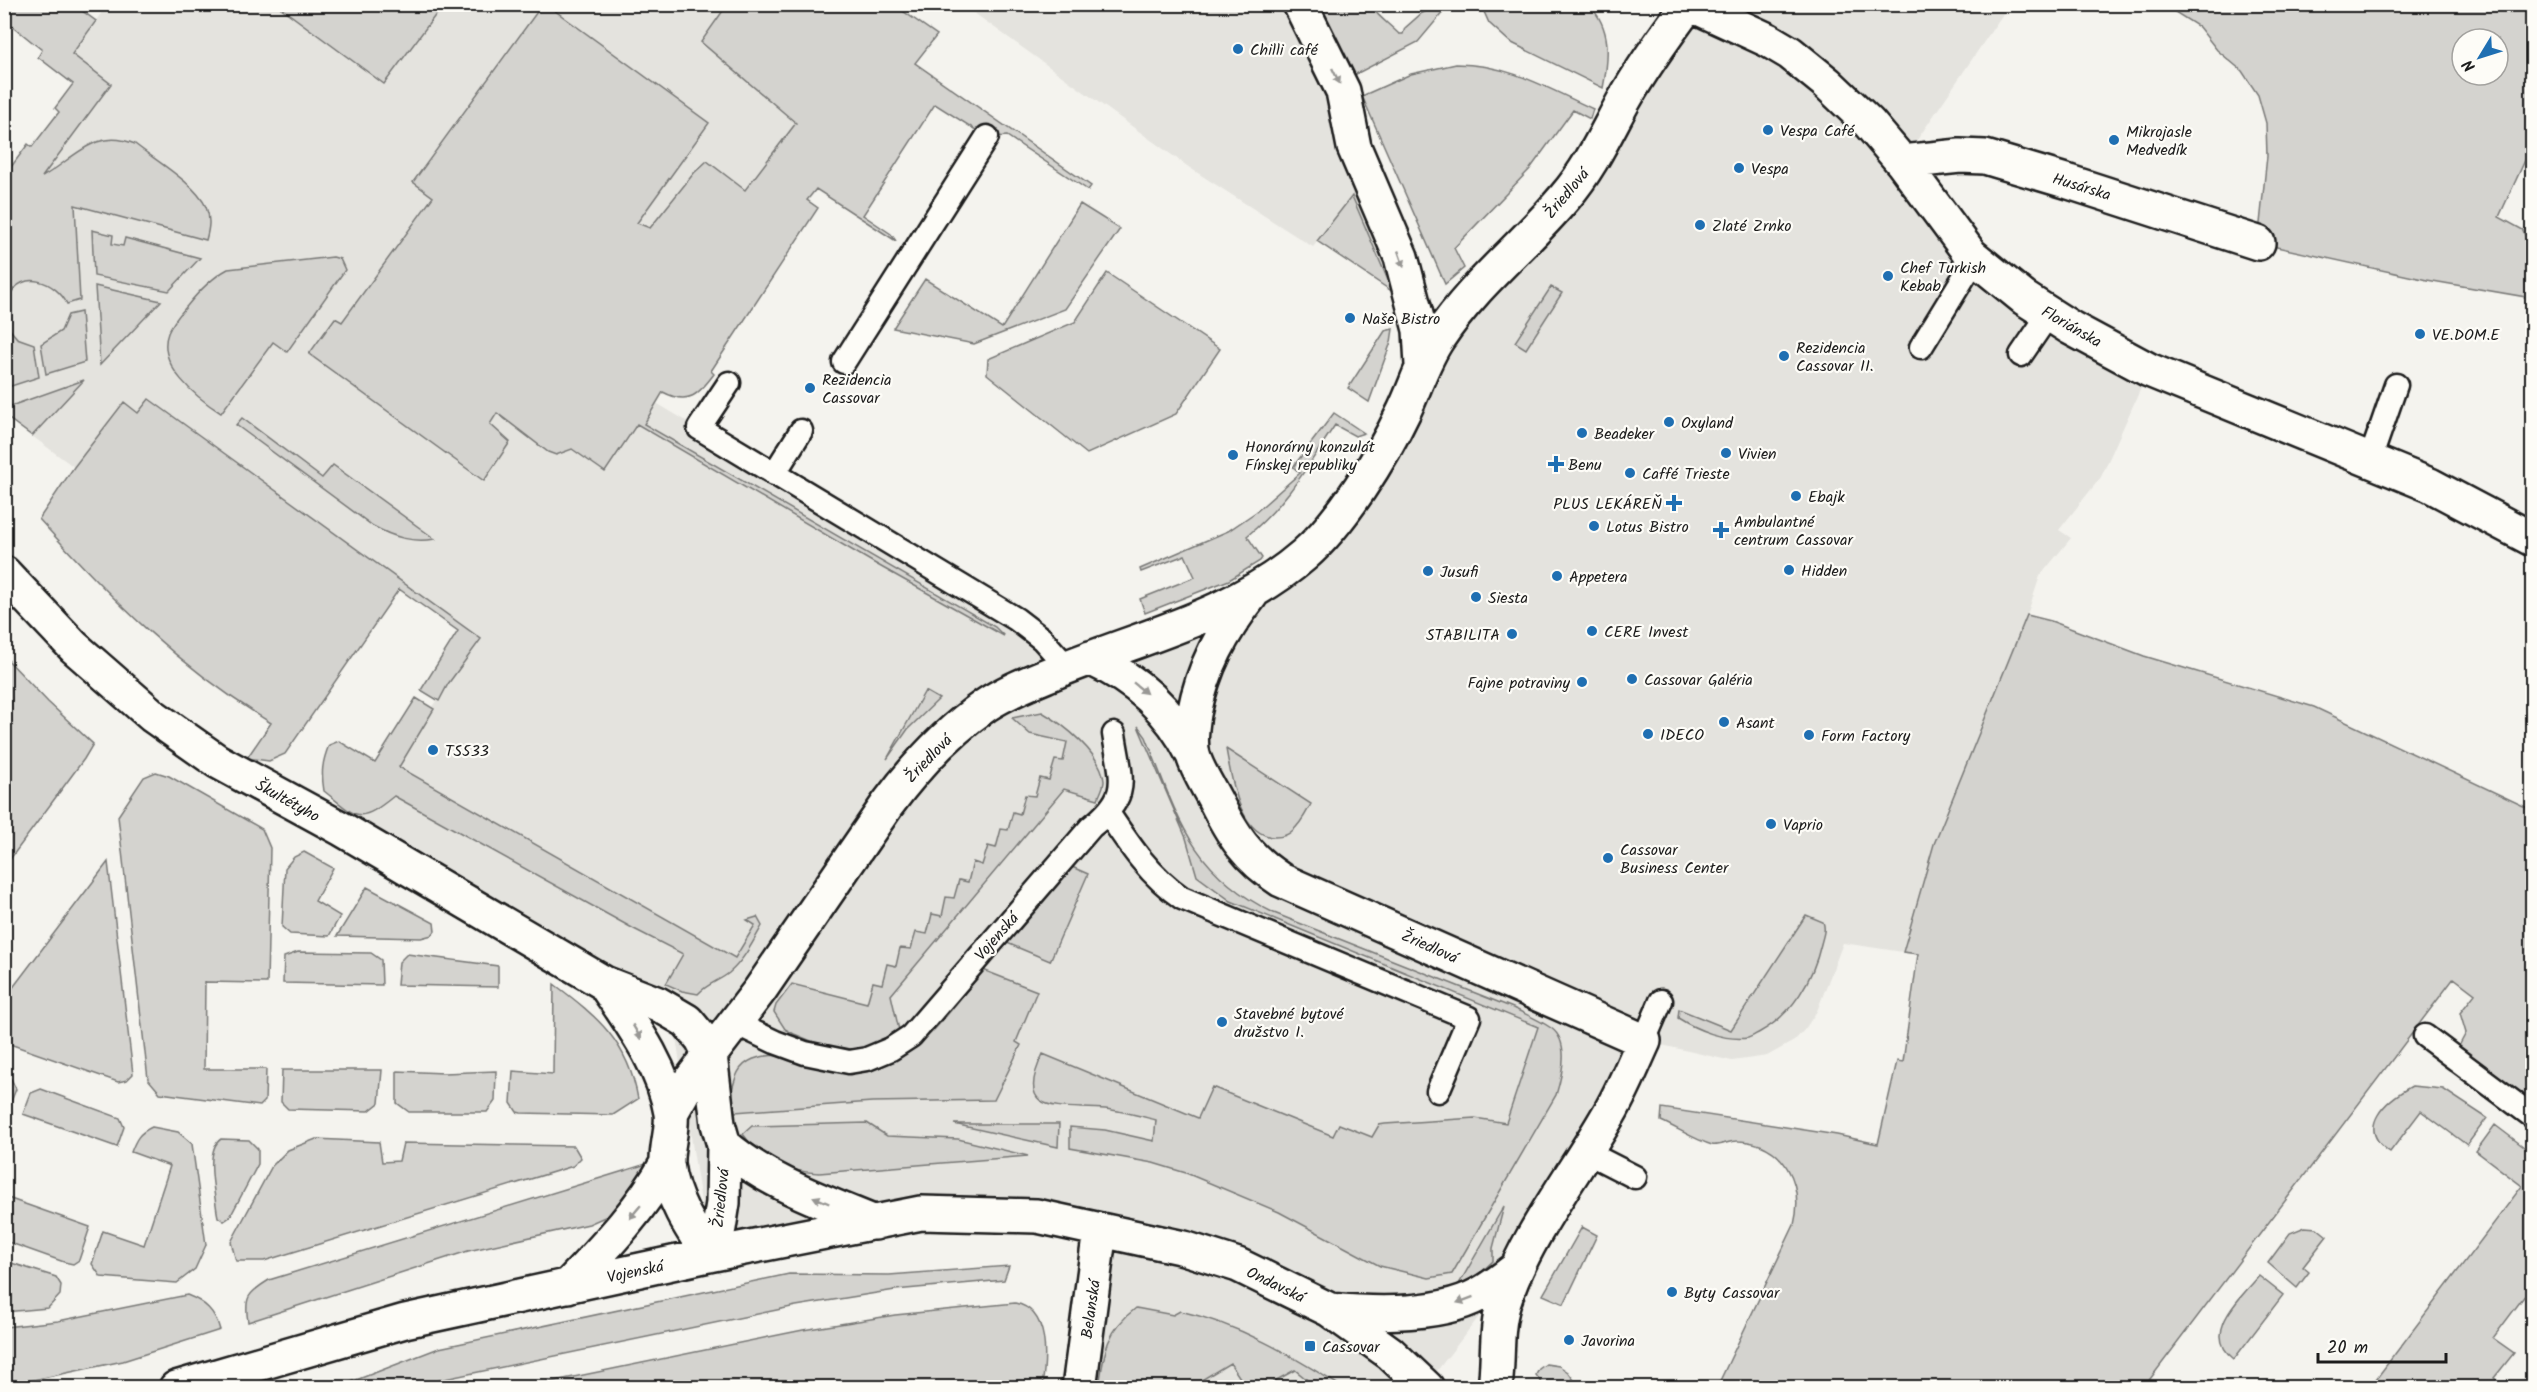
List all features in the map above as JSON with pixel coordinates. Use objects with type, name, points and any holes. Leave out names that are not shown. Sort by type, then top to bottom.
[{"type":"street","name":"Žriedlová","points":[[1300,4],[1343,91],[1354,147],[1401,257],[1420,330],[1422,365]]},
{"type":"street","name":"Žriedlová","points":[[568,1286],[614,1238],[650,1194],[667,1163],[672,1128],[671,1113],[687,1085],[735,1023],[908,776],[946,737],[986,705],[1010,691],[1172,629],[1253,592],[1304,555],[1323,537],[1340,515],[1391,436],[1422,365],[1438,338],[1459,309],[1564,198],[1582,175],[1605,140],[1623,103],[1650,57],[1689,4]]},
{"type":"street","name":"Floriánska","points":[[1689,4],[1744,27],[1790,53],[1869,123],[1902,162],[1948,226],[1976,259],[2014,290],[2049,314],[2149,370],[2430,485],[2532,539]]},
{"type":"street","name":"Husárska","points":[[1902,162],[1960,156],[1985,157],[2258,243]]},
{"type":"street","name":"Škultétyho","points":[[4,573],[74,647],[153,716],[199,748],[604,983],[658,1004],[687,1021],[702,1039],[710,1055]]},
{"type":"street","name":"Žriedlová","points":[[1253,592],[1232,620],[1211,655],[1192,723],[1193,755],[1231,833],[1262,867],[1281,880],[1644,1041]]},
{"type":"street","points":[[1079,663],[1120,673],[1154,699],[1174,722],[1193,755]]},
{"type":"street","name":"Škultétyho","points":[[604,983],[652,1059],[671,1113]]},
{"type":"street","points":[[1495,1388],[1498,1365],[1497,1334],[1503,1304],[1515,1270],[1607,1117],[1644,1041]]},
{"type":"street","name":"Žriedlová","points":[[709,1255],[719,1228],[723,1203],[724,1145],[718,1124],[710,1055]]},
{"type":"street","name":"Žriedlová","points":[[724,1145],[744,1162],[769,1177],[875,1223]]},
{"type":"street","name":"Žriedlová","points":[[667,1163],[679,1206],[709,1255]]},
{"type":"street","name":"Vojenská","points":[[176,1388],[405,1320],[709,1255],[921,1213],[1025,1216],[1101,1230]]},
{"type":"street","name":"Ondavská","points":[[1101,1230],[1184,1248],[1238,1265],[1330,1310],[1390,1353],[1427,1388]]},
{"type":"street","name":"Belanská","points":[[1079,1388],[1101,1230]]},
{"type":"street","points":[[1330,1310],[1367,1314],[1448,1306],[1472,1298],[1515,1270]]},
{"type":"lane","points":[[844,362],[987,137]]},
{"type":"lane","points":[[1921,346],[1976,259]]},
{"type":"lane","points":[[2021,355],[2049,314]]},
{"type":"lane","points":[[729,383],[699,428],[1016,619],[1079,663]]},
{"type":"lane","points":[[2370,460],[2396,385]]},
{"type":"lane","points":[[774,474],[801,431]]},
{"type":"lane","name":"Vojenská","points":[[735,1023],[805,1053],[849,1062],[867,1059],[891,1049],[910,1036],[1091,827],[1108,813],[1119,799],[1120,785],[1113,734]]},
{"type":"lane","points":[[1108,813],[1147,868],[1163,885],[1182,898],[1469,1018],[1438,1090]]},
{"type":"lane","points":[[1644,1041],[1661,1001]]},
{"type":"lane","points":[[2425,1036],[2532,1116]]},
{"type":"lane","points":[[1586,1152],[1635,1177]]},
{"type":"shaded area","points":[[5,4],[74,5],[96,21],[72,54],[111,84],[42,177],[96,142],[108,139],[121,140],[135,144],[194,190],[206,207],[209,224],[206,240],[75,205],[80,300],[67,304],[56,290],[39,281],[22,283],[15,288],[8,300],[6,325],[17,338],[34,344],[39,377],[5,388],[5,175],[28,144],[32,147],[59,112],[55,108],[73,84],[38,57],[42,50],[5,20]]},
{"type":"shaded area","points":[[107,5],[894,5],[937,35],[653,401],[1016,619],[1067,667],[1278,576],[1493,270],[1689,5],[2009,5],[1902,162],[1948,226],[2149,370],[2101,477],[2059,530],[2071,538],[2040,576],[2027,615],[1934,844],[1903,952],[1843,943],[1817,1011],[1805,1029],[1794,1041],[1767,1056],[1732,1061],[1644,1041],[1515,1270],[1426,1385],[1427,1387],[1080,1387],[1100,1230],[921,1226],[709,1255],[672,1011],[342,829],[481,640],[422,596],[74,467],[5,416],[4,227],[111,84],[72,54]]},
{"type":"shaded area","points":[[277,5],[443,5],[384,84]]},
{"type":"shaded area","points":[[542,5],[547,5],[709,123],[637,223],[650,228],[694,173],[707,161],[745,190],[796,123],[701,42],[727,5],[894,5],[937,35],[915,63],[1091,186],[1088,190],[1007,136],[996,137],[993,141],[935,104],[863,215],[891,234],[896,241],[816,189],[807,200],[818,208],[711,371],[714,374],[693,396],[680,398],[663,392],[644,424],[995,627],[1004,636],[874,563],[637,424],[605,472],[572,449],[556,455],[548,452],[497,413],[490,424],[510,442],[484,481],[309,354],[335,318],[342,322],[433,197],[413,182]]},
{"type":"shaded area","points":[[963,5],[1298,5],[1420,330],[1393,292],[1318,241],[1313,247],[1190,168]]},
{"type":"shaded area","points":[[1320,5],[1375,5],[1373,9],[1378,15],[1399,34],[1403,34],[1405,28],[1425,12],[1426,5],[1449,5],[1418,42],[1354,75]]},
{"type":"shaded area","points":[[1481,5],[1589,5],[1602,23],[1607,44],[1607,66],[1603,88],[1510,42],[1489,23]]},
{"type":"shaded area","points":[[2164,5],[2532,5],[2532,145],[2499,217],[2523,230],[2532,255],[2532,298],[2427,280],[2258,243],[2267,156],[2266,123],[2258,95],[2242,71],[2217,50],[2199,27]]},
{"type":"shaded area","points":[[1456,64],[1493,68],[1510,73],[1593,109],[1590,119],[1573,110],[1530,169],[1454,248],[1464,268],[1445,284],[1362,96],[1411,74]]},
{"type":"shaded area","points":[[1352,196],[1393,292],[1317,241]]},
{"type":"shaded area","points":[[1080,204],[1120,229],[1065,309],[974,344],[893,328],[925,279],[1002,328]]},
{"type":"shaded area","points":[[92,230],[113,235],[112,244],[123,246],[125,238],[200,258],[169,291],[94,276]]},
{"type":"shaded area","points":[[333,257],[340,259],[345,270],[287,352],[273,342],[221,413],[201,399],[181,379],[168,357],[166,345],[168,333],[179,315],[211,281],[228,269]]},
{"type":"shaded area","points":[[1107,273],[1220,349],[1176,414],[1087,454],[987,374],[988,359],[1075,322]]},
{"type":"shaded area","points":[[95,286],[161,301],[100,365]]},
{"type":"shaded area","points":[[1551,287],[1562,293],[1526,349],[1515,342]]},
{"type":"shaded area","points":[[81,312],[85,362],[46,374],[41,344],[61,331],[68,315]]},
{"type":"shaded area","points":[[1393,329],[1391,342],[1369,402],[1348,388],[1385,331]]},
{"type":"shaded area","points":[[84,380],[32,436],[5,416],[5,408]]},
{"type":"shaded area","points":[[149,399],[481,639],[448,684],[439,701],[421,690],[458,631],[399,589],[285,754],[269,761],[247,758],[271,723],[205,678],[147,630],[39,519],[74,467],[124,402],[138,413]]},
{"type":"shaded area","points":[[1334,413],[1364,433],[1355,436],[1335,425],[1274,511],[1247,536],[1262,558],[1260,561],[1229,580],[1145,613],[1140,599],[1195,577],[1185,555],[1141,572],[1140,569],[1228,531],[1256,512],[1300,473],[1293,467]]},
{"type":"shaded area","points":[[242,418],[322,478],[333,465],[435,539],[403,538],[373,526],[236,425]]},
{"type":"shaded area","points":[[2027,615],[2051,621],[2144,656],[2314,707],[2532,810],[2532,1106],[2458,1048],[2466,1033],[2460,1013],[2475,994],[2454,978],[2144,1387],[1717,1387],[1794,1225],[1796,1195],[1788,1168],[1768,1149],[1739,1141],[1715,1145],[1706,1143],[1661,1121],[1662,1108],[1837,1135],[1878,1144],[1897,1061],[1903,1062],[1918,954],[1903,952],[1934,844]]},
{"type":"shaded area","points":[[5,657],[93,744],[5,866]]},
{"type":"shaded area","points":[[925,691],[939,699],[908,729],[887,759]]},
{"type":"shaded area","points":[[416,698],[434,709],[399,767],[735,958],[755,925],[747,920],[757,917],[762,926],[748,951],[729,973],[698,994],[682,991],[666,984],[683,954],[394,796],[373,811],[358,814],[344,807],[324,791],[323,768],[329,745],[339,741],[375,763]]},
{"type":"shaded area","points":[[1042,712],[1070,732],[1089,750],[1102,771],[1104,781],[1098,799],[1064,789],[891,995],[899,1030],[862,1051],[849,1051],[826,1047],[785,1029],[774,1012],[776,1005],[792,984],[867,1003],[873,982],[882,984],[887,964],[896,966],[900,948],[911,949],[916,932],[927,934],[932,914],[942,916],[946,897],[954,898],[959,880],[968,882],[973,862],[982,865],[988,846],[996,848],[1001,829],[1008,830],[1013,812],[1020,814],[1025,795],[1035,796],[1040,778],[1049,780],[1055,760],[1063,761],[1067,742],[1030,734],[1012,718]]},
{"type":"shaded area","points":[[1138,726],[1146,737],[1167,792],[1190,840],[1223,880],[1246,897],[1274,913],[1513,1008],[1542,1022],[1557,1034],[1563,1050],[1563,1060],[1556,1095],[1452,1274],[1429,1278],[1380,1266],[1279,1212],[1186,1173],[1153,1163],[1070,1148],[1070,1127],[1105,1130],[1154,1141],[1156,1120],[1105,1109],[1046,1104],[1038,1098],[1034,1089],[1035,1074],[1043,1054],[1198,1118],[1212,1087],[1333,1136],[1339,1124],[1372,1137],[1379,1125],[1385,1124],[1475,1118],[1506,1123],[1538,1027],[1231,901],[1197,876],[1186,838]]},
{"type":"shaded area","points":[[1226,749],[1311,804],[1301,822],[1285,836],[1275,837],[1263,834],[1253,827],[1245,816],[1234,788]]},
{"type":"shaded area","points":[[156,772],[169,776],[262,829],[270,848],[267,983],[205,982],[204,1069],[266,1069],[265,1101],[260,1106],[160,1093],[148,1079],[118,816],[144,777]]},
{"type":"shaded area","points":[[304,852],[333,868],[315,901],[340,916],[329,936],[290,934],[282,927],[285,868],[294,857]]},
{"type":"shaded area","points":[[108,862],[133,1074],[127,1080],[118,1082],[4,1042],[5,998]]},
{"type":"shaded area","points":[[1072,867],[1088,874],[1050,961],[1007,943]]},
{"type":"shaded area","points":[[367,887],[434,923],[435,931],[432,935],[421,938],[337,936]]},
{"type":"shaded area","points":[[1806,915],[1823,922],[1824,933],[1807,982],[1782,1016],[1748,1038],[1730,1038],[1711,1034],[1678,1018],[1679,1009],[1731,1030]]},
{"type":"shaded area","points":[[298,952],[371,953],[381,960],[382,985],[283,983],[284,957]]},
{"type":"shaded area","points":[[407,954],[498,966],[498,987],[397,985],[399,962]]},
{"type":"shaded area","points":[[983,970],[1037,991],[1016,1042],[1021,1045],[994,1100],[872,1102],[735,1112],[732,1090],[736,1077],[744,1064],[757,1058],[774,1056],[863,1069],[886,1063],[917,1046],[929,1035]]},
{"type":"shaded area","points":[[554,984],[609,1032],[627,1062],[638,1099],[613,1115],[521,1113],[517,1112],[511,1103],[513,1071],[553,1074]]},
{"type":"shaded area","points":[[282,1070],[382,1070],[379,1103],[369,1111],[288,1109],[281,1102]]},
{"type":"shaded area","points":[[397,1071],[444,1073],[496,1071],[495,1101],[487,1112],[409,1112],[397,1103]]},
{"type":"shaded area","points":[[4,1077],[11,1079],[16,1089],[8,1109],[5,1108]]},
{"type":"shaded area","points":[[2412,1086],[2443,1089],[2487,1118],[2467,1145],[2421,1111],[2390,1152],[2380,1143],[2375,1134],[2374,1124],[2384,1107]]},
{"type":"shaded area","points":[[41,1089],[120,1118],[124,1127],[117,1147],[23,1114],[31,1093]]},
{"type":"shaded area","points":[[867,1123],[887,1136],[958,1139],[1028,1156],[819,1173],[795,1170],[775,1164],[758,1152],[743,1134],[752,1126]]},
{"type":"shaded area","points":[[954,1124],[1059,1124],[1058,1147]]},
{"type":"shaded area","points":[[2495,1125],[2532,1153],[2532,1286],[2493,1338],[2514,1353],[2494,1378],[2505,1387],[2370,1387],[2522,1186],[2476,1151]]},
{"type":"shaded area","points":[[152,1127],[178,1132],[192,1144],[206,1245],[195,1269],[177,1283],[101,1277],[92,1264],[103,1231],[144,1245],[170,1166],[131,1152],[138,1137]]},
{"type":"shaded area","points":[[221,1139],[249,1140],[258,1149],[258,1164],[230,1217],[224,1221],[218,1217],[212,1172],[213,1152]]},
{"type":"shaded area","points":[[316,1139],[379,1142],[382,1162],[399,1161],[403,1143],[574,1146],[581,1158],[573,1166],[264,1261],[236,1261],[231,1242],[272,1166],[288,1150]]},
{"type":"shaded area","points":[[653,1162],[614,1213],[589,1224],[468,1251],[248,1322],[247,1301],[249,1296],[269,1280]]},
{"type":"shaded area","points":[[5,1197],[90,1227],[79,1260],[73,1264],[64,1262],[5,1241]]},
{"type":"shaded area","points":[[1504,1206],[1493,1248],[1493,1261],[1475,1278],[1459,1284]]},
{"type":"shaded area","points":[[1582,1227],[1597,1235],[1564,1304],[1543,1295]]},
{"type":"shaded area","points":[[2305,1227],[2317,1228],[2327,1236],[2303,1267],[2309,1272],[2297,1288],[2268,1263],[2290,1233]]},
{"type":"shaded area","points":[[5,1261],[56,1277],[61,1285],[60,1295],[48,1308],[5,1312]]},
{"type":"shaded area","points":[[1009,1266],[1004,1280],[895,1290],[796,1306],[406,1387],[338,1387],[439,1348],[789,1274],[889,1275]]},
{"type":"shaded area","points":[[2259,1276],[2283,1295],[2234,1359],[2225,1349],[2221,1338],[2222,1327],[2234,1305]]},
{"type":"shaded area","points":[[187,1295],[208,1308],[220,1330],[123,1361],[5,1386],[5,1327],[58,1321]]},
{"type":"shaded area","points":[[1015,1303],[1027,1308],[1035,1315],[1044,1338],[1045,1363],[1042,1387],[525,1387],[803,1330],[895,1315]]},
{"type":"shaded area","points":[[1136,1308],[1173,1315],[1180,1311],[1244,1332],[1284,1352],[1342,1387],[1316,1387],[1295,1370],[1264,1387],[1246,1387],[1230,1363],[1190,1387],[1099,1387],[1105,1353],[1112,1334]]},
{"type":"shaded area","points":[[1546,1364],[1559,1366],[1568,1372],[1579,1387],[1545,1387],[1536,1375],[1539,1369]]},
{"type":"place","name":"Chilli café","points":[[1238,49]]},
{"type":"place","name":"Vespa Café","points":[[1768,130]]},
{"type":"place","name":"Mikrojasle Medvedík","points":[[2114,140]]},
{"type":"place","name":"Vespa","points":[[1739,168]]},
{"type":"place","name":"Zlaté Zrnko","points":[[1700,225]]},
{"type":"place","name":"Chef Turkish Kebab","points":[[1888,276]]},
{"type":"place","name":"Naše Bistro","points":[[1350,318]]},
{"type":"place","name":"VE.DOM.E","points":[[2420,334]]},
{"type":"place","name":"Rezidencia Cassovar II.","points":[[1784,356]]},
{"type":"place","name":"Rezidencia Cassovar","points":[[810,388]]},
{"type":"place","name":"Oxyland","points":[[1669,422]]},
{"type":"place","name":"Beadeker","points":[[1582,433]]},
{"type":"place","name":"Vivien","points":[[1726,453]]},
{"type":"place","name":"Honorárny konzulát Fínskej republiky","points":[[1233,455]]},
{"type":"place","name":"Benu","points":[[1556,464]]},
{"type":"place","name":"Caffé Trieste","points":[[1630,473]]},
{"type":"place","name":"Ebajk","points":[[1796,496]]},
{"type":"place","name":"PLUS LEKÁREŇ","points":[[1674,503]]},
{"type":"place","name":"Lotus Bistro","points":[[1594,526]]},
{"type":"place","name":"Ambulantné centrum Cassovar","points":[[1721,530]]},
{"type":"place","name":"Hidden","points":[[1789,570]]},
{"type":"place","name":"Jusufi","points":[[1428,571]]},
{"type":"place","name":"Appetera","points":[[1557,576]]},
{"type":"place","name":"Siesta","points":[[1476,597]]},
{"type":"place","name":"CERE Invest","points":[[1592,631]]},
{"type":"place","name":"STABILITA","points":[[1512,634]]},
{"type":"place","name":"Cassovar Galéria","points":[[1632,679]]},
{"type":"place","name":"Fajne potraviny","points":[[1582,682]]},
{"type":"place","name":"Asant","points":[[1724,722]]},
{"type":"place","name":"IDECO","points":[[1648,734]]},
{"type":"place","name":"Form Factory","points":[[1809,735]]},
{"type":"place","name":"TS533","points":[[433,750]]},
{"type":"place","name":"Vaprio","points":[[1771,824]]},
{"type":"place","name":"Cassovar Business Center","points":[[1608,858]]},
{"type":"place","name":"Stavebné bytové družstvo I.","points":[[1222,1022]]},
{"type":"place","name":"Byty Cassovar","points":[[1672,1292]]},
{"type":"place","name":"Javorina","points":[[1569,1340]]},
{"type":"place","name":"Cassovar","points":[[1310,1346]]}]
